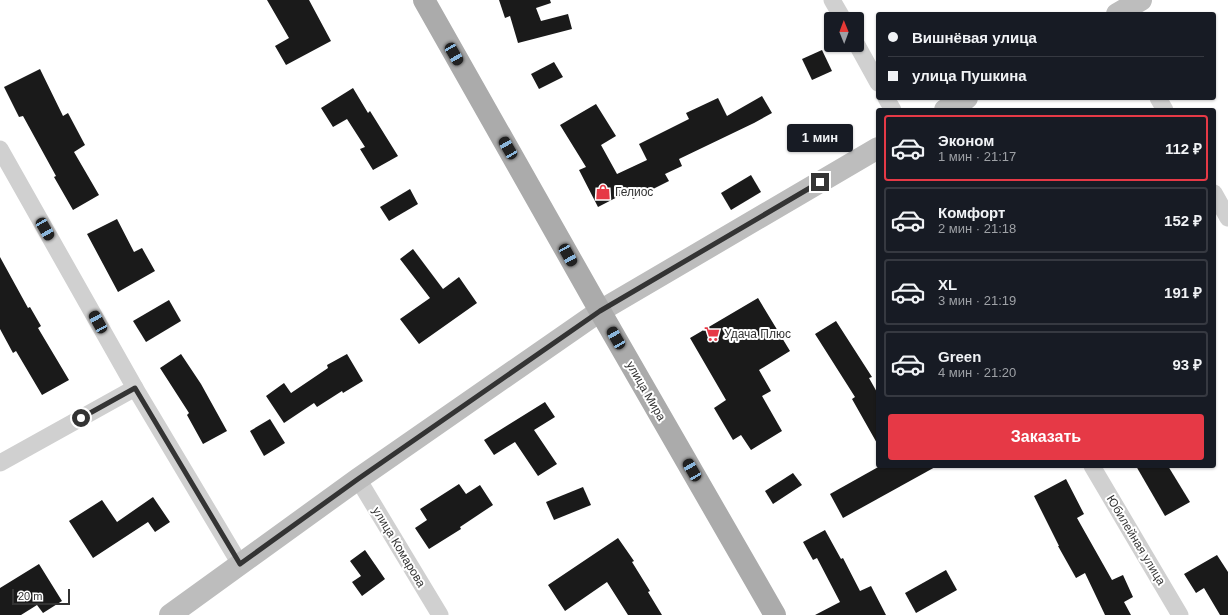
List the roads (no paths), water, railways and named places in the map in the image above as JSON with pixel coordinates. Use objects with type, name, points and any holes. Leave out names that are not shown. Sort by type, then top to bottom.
[{"type":"main road","name":"улица Мира","points":[[424,0],[600,311],[775,615]]},
{"type":"street","points":[[832,0],[839,12]]},
{"type":"street","points":[[1120,12],[1141,0]]},
{"type":"street","points":[[861,52],[876,79]]},
{"type":"street","points":[[949,108],[963,100]]},
{"type":"street","points":[[0,149],[135,388],[240,564]]},
{"type":"street","points":[[170,615],[358,479],[600,311],[876,153]]},
{"type":"street","points":[[1216,197],[1228,218]]},
{"type":"street","points":[[0,463],[135,388]]},
{"type":"street","name":"Юбилейная улица","points":[[1093,468],[1180,615]]},
{"type":"street","name":"улица Комарова","points":[[358,479],[440,615]]},
{"type":"place","name":"Гелиос","points":[[603,192]]},
{"type":"place","name":"Удача Плюс","points":[[712,334]]}]
